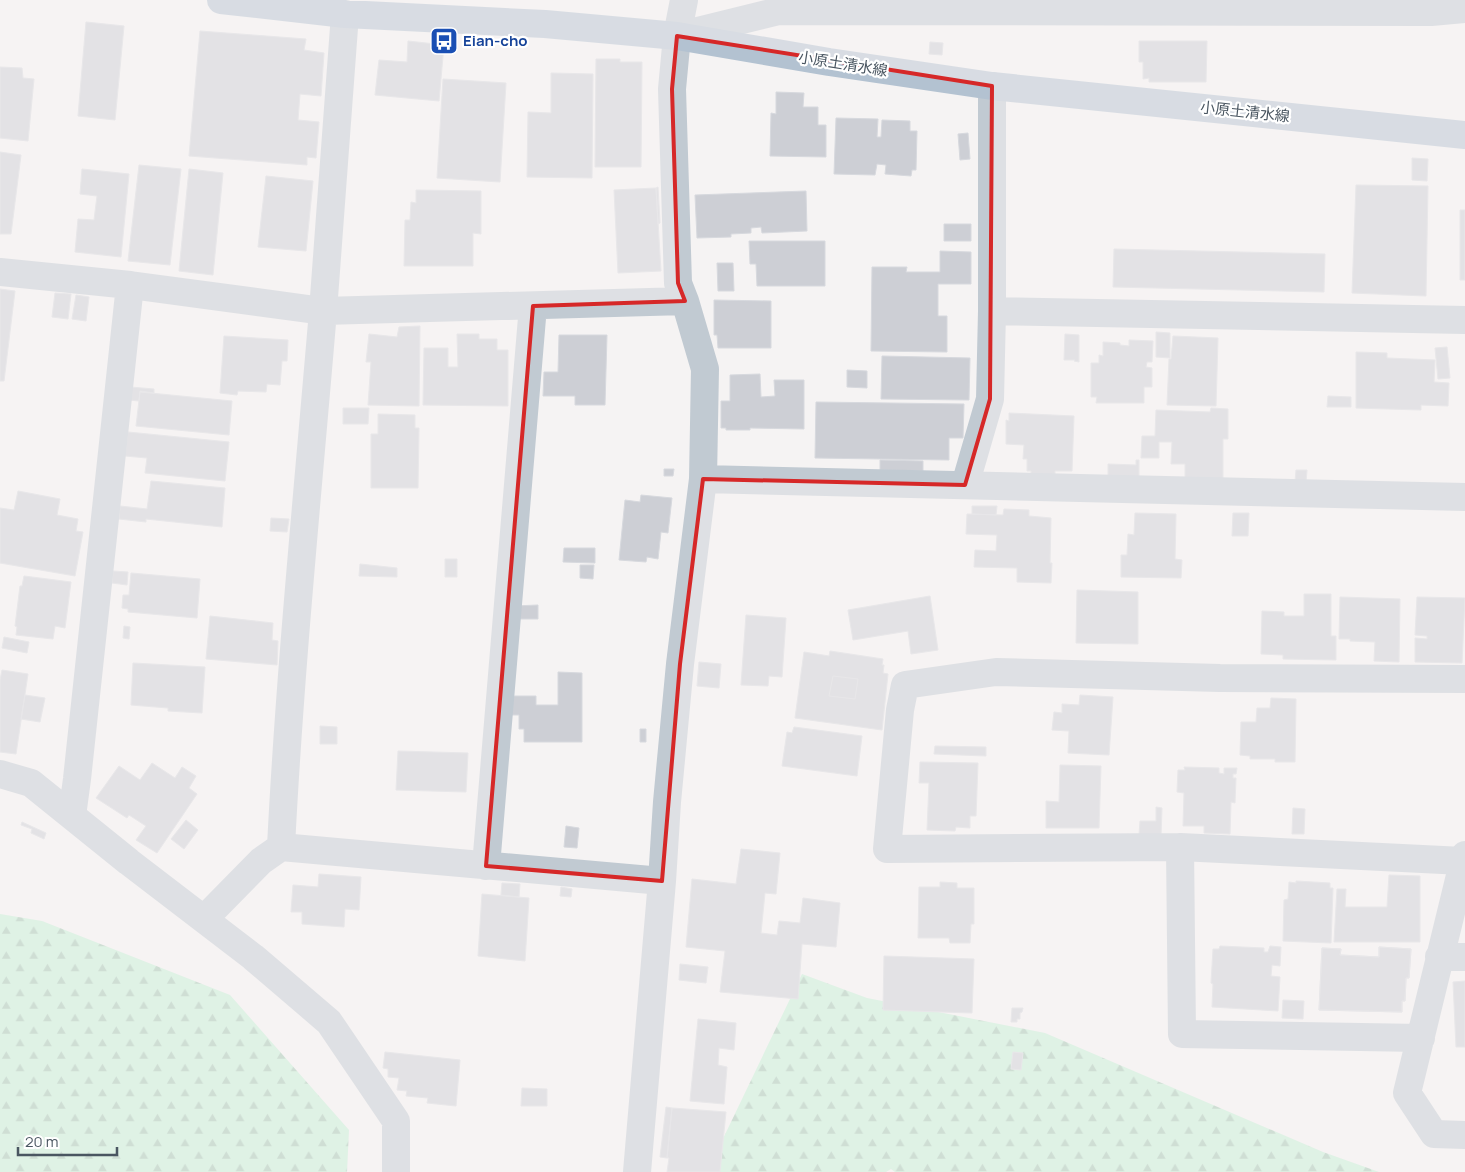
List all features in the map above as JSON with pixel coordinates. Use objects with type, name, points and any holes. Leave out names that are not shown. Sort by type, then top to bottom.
[{"type":"main road","name":"小原土清水線","points":[[221,0],[344,14],[546,24],[677,36],[829,62],[992,86],[1465,135]]},
{"type":"street","points":[[637,1172],[680,664],[703,479],[705,369],[678,283],[672,89],[677,36],[684,0]]},
{"type":"street","points":[[677,36],[779,11],[1021,6],[1431,12],[1465,9]]},
{"type":"street","points":[[282,847],[298,596],[323,312],[344,14]]},
{"type":"street","points":[[966,485],[990,400],[992,86]]},
{"type":"street","points":[[0,272],[130,285],[323,312],[685,301]]},
{"type":"street","points":[[72,816],[130,285]]},
{"type":"street","points":[[486,866],[534,306]]},
{"type":"street","points":[[992,311],[1465,320]]},
{"type":"street","points":[[703,479],[1465,497]]},
{"type":"street","points":[[1465,679],[1220,678],[996,672],[905,685],[900,710],[888,849],[1180,847],[1464,858],[1452,957],[1420,1038],[1407,1093],[1434,1134],[1465,1135]]},
{"type":"street","points":[[0,774],[31,783],[253,957],[329,1022],[396,1121],[396,1172]]},
{"type":"street","points":[[204,919],[261,861],[282,847],[662,881]]},
{"type":"street","points":[[1180,847],[1182,1034],[1420,1038]]},
{"type":"highlighted area","points":[[677,36],[992,86],[990,399],[965,485],[703,479],[680,664],[662,881],[486,866],[533,306],[685,301],[678,283],[672,89]]},
{"type":"green space","points":[[0,914],[42,921],[230,995],[349,1130],[347,1172],[0,1172]]},
{"type":"green space","points":[[802,974],[867,998],[1045,1033],[1323,1152],[1379,1172],[895,1172],[891,1169],[886,1172],[707,1172]]},
{"type":"building","points":[[86,22],[124,26],[115,120],[78,116]]},
{"type":"building","points":[[200,31],[306,39],[304,50],[324,53],[321,96],[300,94],[298,120],[319,122],[316,158],[307,157],[307,165],[189,156]]},
{"type":"building","points":[[408,41],[444,45],[439,101],[375,95],[379,60],[407,62]]},
{"type":"building","points":[[1139,41],[1207,41],[1206,82],[1149,82],[1149,78],[1143,79],[1143,62],[1139,62]]},
{"type":"building","points":[[930,42],[943,43],[942,55],[929,54]]},
{"type":"building","points":[[596,59],[620,59],[620,62],[642,62],[641,167],[595,167]]},
{"type":"building","points":[[0,67],[22,68],[23,78],[34,79],[28,141],[0,138]]},
{"type":"building","points":[[551,73],[593,74],[592,178],[527,177],[528,112],[551,113]]},
{"type":"building","points":[[443,79],[506,83],[500,182],[437,178]]},
{"type":"building","points":[[776,92],[804,93],[803,107],[818,107],[818,125],[826,125],[826,157],[770,156],[771,113],[776,114]]},
{"type":"building","points":[[836,118],[878,119],[877,137],[881,137],[882,120],[910,121],[910,131],[917,131],[916,170],[912,170],[911,176],[885,174],[886,165],[877,164],[875,175],[834,174]]},
{"type":"building","points":[[968,133],[970,159],[960,160],[958,134]]},
{"type":"building","points":[[0,152],[21,155],[11,234],[0,234]]},
{"type":"building","points":[[1412,158],[1428,159],[1427,181],[1412,180]]},
{"type":"building","points":[[139,165],[181,169],[170,265],[128,261]]},
{"type":"building","points":[[82,169],[129,174],[121,257],[75,252],[78,219],[94,220],[97,196],[80,194]]},
{"type":"building","points":[[189,169],[223,173],[213,275],[179,271]]},
{"type":"building","points":[[266,176],[313,181],[306,251],[258,247]]},
{"type":"building","points":[[1356,185],[1428,186],[1426,296],[1352,293]]},
{"type":"building","points":[[658,187],[660,223],[658,224],[656,188]]},
{"type":"building","points":[[656,188],[661,271],[618,273],[614,190]]},
{"type":"building","points":[[416,190],[481,191],[481,234],[473,233],[473,266],[404,266],[405,220],[410,220],[411,202],[416,203]]},
{"type":"building","points":[[806,191],[807,231],[762,233],[761,227],[751,228],[751,233],[731,234],[731,237],[697,238],[695,195]]},
{"type":"building","points":[[1460,210],[1465,210],[1465,280],[1460,280]]},
{"type":"building","points":[[944,224],[971,224],[971,241],[944,241]]},
{"type":"building","points":[[749,241],[825,241],[825,286],[757,286],[756,264],[750,264]]},
{"type":"building","points":[[1114,249],[1325,254],[1324,292],[1113,287]]},
{"type":"building","points":[[940,251],[971,252],[971,284],[938,284],[938,316],[947,316],[947,352],[871,351],[872,267],[907,267],[906,272],[940,272]]},
{"type":"building","points":[[717,263],[733,263],[734,291],[718,291]]},
{"type":"building","points":[[0,289],[15,291],[4,381],[0,381]]},
{"type":"building","points":[[55,293],[71,294],[68,319],[52,317]]},
{"type":"building","points":[[76,295],[89,297],[86,321],[72,319]]},
{"type":"building","points":[[714,300],[771,301],[771,348],[718,348],[717,335],[714,335]]},
{"type":"building","points":[[420,326],[419,406],[368,405],[371,362],[366,362],[369,334],[397,337],[399,327]]},
{"type":"building","points":[[1156,332],[1170,333],[1170,358],[1156,357]]},
{"type":"building","points":[[457,334],[479,334],[479,339],[497,339],[497,350],[508,350],[508,406],[423,405],[424,348],[448,348],[448,367],[458,367]]},
{"type":"building","points":[[1065,334],[1079,335],[1079,362],[1064,360]]},
{"type":"building","points":[[559,335],[607,335],[605,405],[575,405],[575,396],[543,396],[544,372],[558,372]]},
{"type":"building","points":[[224,336],[288,340],[287,361],[282,361],[280,385],[267,384],[266,392],[238,391],[237,395],[220,393]]},
{"type":"building","points":[[1173,336],[1218,338],[1216,406],[1167,405],[1169,359],[1171,359]]},
{"type":"building","points":[[1129,340],[1153,341],[1152,362],[1147,362],[1146,367],[1152,368],[1152,387],[1144,387],[1144,403],[1096,403],[1097,397],[1091,397],[1091,363],[1099,363],[1099,355],[1103,356],[1103,342],[1120,343],[1120,345],[1129,346]]},
{"type":"building","points":[[1447,347],[1450,378],[1438,379],[1435,348]]},
{"type":"building","points":[[1356,352],[1387,353],[1387,358],[1435,360],[1434,382],[1449,383],[1448,406],[1421,405],[1421,410],[1356,408]]},
{"type":"building","points":[[882,356],[970,358],[969,400],[881,399]]},
{"type":"building","points":[[847,370],[867,371],[867,388],[847,387]]},
{"type":"building","points":[[760,374],[761,397],[775,396],[774,380],[804,380],[804,429],[750,428],[750,430],[726,430],[726,428],[721,428],[721,401],[730,401],[730,375]]},
{"type":"building","points":[[130,387],[154,389],[154,393],[140,391],[139,401],[129,400]]},
{"type":"building","points":[[140,392],[232,401],[229,435],[136,426]]},
{"type":"building","points":[[1328,396],[1351,397],[1351,407],[1327,407]]},
{"type":"building","points":[[816,402],[964,404],[963,438],[949,438],[949,460],[815,458]]},
{"type":"building","points":[[343,408],[369,408],[368,424],[343,424]]},
{"type":"building","points":[[1211,408],[1228,409],[1228,439],[1223,439],[1223,479],[1185,478],[1185,464],[1171,464],[1172,442],[1159,442],[1159,458],[1141,458],[1142,436],[1155,436],[1156,410],[1210,412]]},
{"type":"building","points":[[1009,413],[1074,416],[1072,471],[1055,471],[1055,476],[1031,474],[1031,471],[1027,471],[1027,459],[1023,459],[1024,445],[1006,444],[1006,420],[1009,421]]},
{"type":"building","points":[[378,414],[415,415],[415,428],[419,428],[418,488],[371,488],[371,434],[378,434]]},
{"type":"building","points":[[128,432],[229,442],[225,481],[145,473],[147,458],[125,456]]},
{"type":"building","points":[[880,460],[923,461],[923,471],[880,470]]},
{"type":"building","points":[[1136,460],[1139,460],[1139,479],[1108,479],[1108,464],[1136,465]]},
{"type":"building","points":[[664,469],[674,469],[673,476],[664,476]]},
{"type":"building","points":[[1296,470],[1307,470],[1306,482],[1295,482]]},
{"type":"building","points":[[151,481],[225,488],[222,527],[146,519],[146,522],[119,519],[120,506],[147,509]]},
{"type":"building","points":[[18,491],[60,499],[57,515],[78,519],[76,531],[83,532],[75,576],[0,563],[0,508],[14,510]]},
{"type":"building","points":[[641,495],[672,498],[668,533],[661,532],[658,559],[647,557],[646,562],[619,560],[625,500],[640,502]]},
{"type":"building","points":[[972,506],[997,506],[996,515],[972,514]]},
{"type":"building","points":[[1004,509],[1029,510],[1029,516],[1051,518],[1051,583],[1017,582],[1017,568],[974,567],[975,550],[996,551],[997,535],[966,534],[967,514],[1003,515]]},
{"type":"building","points":[[1135,513],[1176,514],[1175,559],[1182,560],[1181,578],[1121,577],[1121,555],[1127,555],[1128,534],[1134,535]]},
{"type":"building","points":[[1233,513],[1249,513],[1248,536],[1232,536]]},
{"type":"building","points":[[271,518],[289,519],[287,532],[270,531]]},
{"type":"building","points":[[564,548],[595,548],[595,563],[563,562]]},
{"type":"building","points":[[445,559],[457,559],[457,577],[445,577]]},
{"type":"building","points":[[360,564],[397,568],[397,577],[359,576]]},
{"type":"building","points":[[580,565],[594,565],[593,579],[580,578]]},
{"type":"building","points":[[113,571],[128,572],[127,585],[112,583]]},
{"type":"building","points":[[131,573],[200,579],[197,618],[128,612],[128,609],[122,608],[123,595],[129,595]]},
{"type":"building","points":[[24,576],[71,582],[65,628],[55,626],[53,639],[16,635],[17,627],[15,626],[20,586],[22,586]]},
{"type":"building","points":[[1077,590],[1138,592],[1138,644],[1076,643]]},
{"type":"building","points":[[1304,594],[1331,594],[1331,636],[1336,636],[1336,660],[1283,659],[1283,655],[1261,654],[1262,611],[1284,612],[1284,616],[1304,616]]},
{"type":"building","points":[[930,596],[938,650],[911,654],[908,631],[853,640],[848,610]]},
{"type":"building","points":[[1340,597],[1400,599],[1399,662],[1374,661],[1375,642],[1339,639]]},
{"type":"building","points":[[1417,597],[1465,598],[1462,663],[1415,662],[1415,638],[1427,639],[1427,636],[1415,635]]},
{"type":"building","points":[[538,605],[538,619],[514,619],[514,606]]},
{"type":"building","points":[[746,615],[786,618],[782,677],[769,676],[768,686],[741,685]]},
{"type":"building","points":[[210,616],[273,623],[272,640],[278,641],[277,665],[206,659]]},
{"type":"building","points":[[124,626],[130,627],[129,639],[123,638]]},
{"type":"building","points":[[4,637],[29,642],[27,653],[2,648]]},
{"type":"building","points":[[830,651],[883,659],[883,673],[888,674],[882,730],[795,718],[804,652],[829,656]]},
{"type":"building","points":[[699,662],[721,664],[719,688],[697,686]]},
{"type":"building","points":[[133,663],[205,667],[202,713],[168,711],[168,708],[131,705]]},
{"type":"building","points":[[2,670],[28,674],[16,754],[0,752],[0,680]]},
{"type":"building","points":[[558,672],[582,673],[582,742],[524,742],[524,729],[519,729],[519,715],[511,715],[512,696],[536,696],[536,705],[558,705]]},
{"type":"building","points":[[833,676],[858,679],[855,699],[829,696]]},
{"type":"building","points":[[25,695],[45,698],[40,722],[21,719]]},
{"type":"building","points":[[1080,695],[1113,697],[1109,755],[1068,753],[1069,731],[1052,730],[1054,712],[1062,713],[1062,704],[1079,705]]},
{"type":"building","points":[[1271,698],[1296,699],[1295,762],[1275,762],[1275,759],[1250,759],[1250,756],[1240,755],[1241,722],[1256,722],[1257,708],[1270,708]]},
{"type":"building","points":[[320,726],[337,727],[337,744],[320,744]]},
{"type":"building","points":[[794,727],[862,736],[857,776],[782,766],[787,732],[792,733]]},
{"type":"building","points":[[640,729],[646,729],[646,742],[640,742]]},
{"type":"building","points":[[935,746],[986,747],[986,756],[934,754]]},
{"type":"building","points":[[398,751],[468,753],[466,792],[396,790]]},
{"type":"building","points":[[920,762],[978,763],[976,816],[970,816],[970,828],[956,827],[955,831],[927,830],[929,783],[919,783]]},
{"type":"building","points":[[152,763],[175,778],[182,767],[196,776],[189,788],[197,794],[157,853],[136,840],[146,826],[129,815],[127,818],[96,798],[119,766],[140,780]]},
{"type":"building","points":[[1060,765],[1101,766],[1099,828],[1046,828],[1046,801],[1059,802]]},
{"type":"building","points":[[1184,767],[1219,768],[1219,773],[1224,774],[1224,768],[1237,768],[1236,774],[1233,774],[1233,778],[1236,778],[1235,803],[1231,802],[1230,834],[1204,833],[1204,826],[1183,826],[1184,793],[1177,792],[1178,770],[1185,770]]},
{"type":"building","points":[[1156,807],[1162,808],[1161,836],[1139,835],[1140,821],[1156,821]]},
{"type":"building","points":[[1293,808],[1305,809],[1304,834],[1292,834]]},
{"type":"building","points":[[186,820],[198,830],[184,849],[171,839]]},
{"type":"building","points":[[22,822],[46,833],[44,839],[31,833],[32,829],[21,825]]},
{"type":"building","points":[[566,826],[579,828],[577,848],[564,847]]},
{"type":"building","points":[[741,849],[780,853],[776,894],[765,893],[761,933],[777,935],[779,921],[800,923],[803,898],[840,903],[836,947],[802,944],[798,999],[720,992],[725,951],[686,947],[692,879],[736,884]]},
{"type":"building","points":[[319,874],[361,877],[359,910],[345,909],[344,927],[302,924],[302,912],[291,912],[293,885],[318,887]]},
{"type":"building","points":[[1389,875],[1420,876],[1420,942],[1334,942],[1337,889],[1346,889],[1345,907],[1387,907]]},
{"type":"building","points":[[1296,881],[1330,883],[1330,888],[1333,888],[1331,943],[1283,941],[1284,900],[1288,899],[1289,882],[1296,883]]},
{"type":"building","points":[[940,882],[957,883],[957,888],[974,888],[974,924],[971,924],[970,943],[950,943],[949,938],[918,938],[919,887],[940,887]]},
{"type":"building","points":[[502,883],[520,884],[519,897],[501,895]]},
{"type":"building","points":[[561,887],[572,889],[571,897],[560,896]]},
{"type":"building","points":[[482,894],[529,898],[525,961],[478,956]]},
{"type":"building","points":[[1220,946],[1264,948],[1264,952],[1268,952],[1270,946],[1281,947],[1280,966],[1272,965],[1271,976],[1280,977],[1278,1011],[1212,1007],[1213,949],[1219,949]]},
{"type":"building","points":[[1379,947],[1411,949],[1409,978],[1406,978],[1405,1001],[1402,1001],[1402,1012],[1319,1010],[1322,948],[1341,949],[1340,955],[1379,957]]},
{"type":"building","points":[[1379,947],[1411,949],[1409,978],[1406,978],[1405,1001],[1402,1001],[1402,1012],[1319,1010],[1322,948],[1341,949],[1340,955],[1379,957]]},
{"type":"building","points":[[884,956],[974,959],[972,1013],[883,1010]]},
{"type":"building","points":[[680,964],[708,967],[706,983],[679,980]]},
{"type":"building","points":[[1465,981],[1465,1047],[1456,1047],[1453,982]]},
{"type":"building","points":[[1283,1000],[1304,1001],[1303,1019],[1282,1018]]},
{"type":"building","points":[[1012,1008],[1023,1008],[1020,1013],[1020,1019],[1017,1019],[1017,1022],[1011,1022]]},
{"type":"building","points":[[698,1019],[736,1023],[734,1050],[719,1048],[718,1065],[727,1067],[724,1104],[690,1101]]},
{"type":"building","points":[[385,1052],[460,1060],[456,1106],[427,1103],[428,1098],[406,1096],[407,1091],[397,1090],[399,1078],[388,1077],[388,1069],[383,1068]]},
{"type":"building","points":[[1013,1052],[1023,1053],[1021,1070],[1011,1069]]},
{"type":"building","points":[[522,1088],[547,1089],[547,1106],[521,1106]]},
{"type":"building","points":[[666,1107],[672,1108],[667,1158],[660,1157]]},
{"type":"building","points":[[672,1108],[726,1112],[720,1172],[667,1172]]},
{"type":"place","name":"Eian-cho","points":[[444,41]]}]
